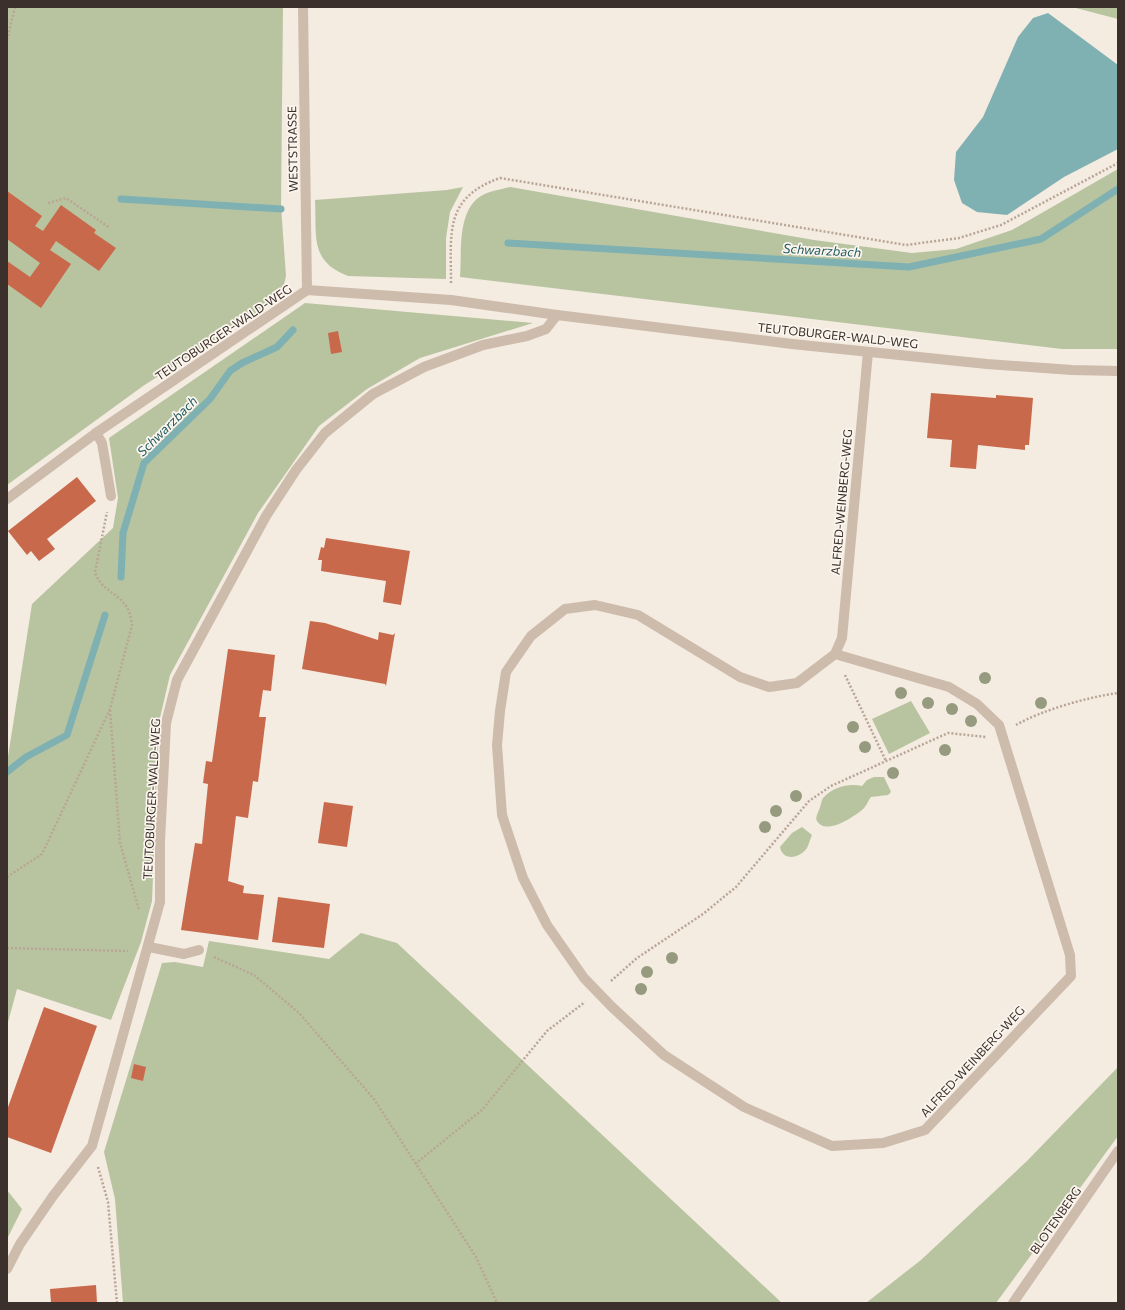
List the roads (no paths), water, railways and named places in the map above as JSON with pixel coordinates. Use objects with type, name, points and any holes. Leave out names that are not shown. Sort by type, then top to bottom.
[{"type":"street","name":"WESTSTRASSE","points":[[303,7],[307,290]]},
{"type":"street","name":"TEUTOBURGER-WALD-WEG","points":[[7,499],[96,433],[307,290],[451,300],[557,315],[868,352],[987,364],[1072,370],[1118,371]]},
{"type":"street","name":"TEUTOBURGER-WALD-WEG","points":[[7,1269],[20,1244],[52,1196],[92,1146],[149,947],[160,902],[160,841],[166,723],[177,680],[266,516],[296,470],[325,433],[373,394],[424,367],[483,345],[527,336],[546,329],[557,315]]},
{"type":"street","name":"ALFRED-WEINBERG-WEG","points":[[835,654],[949,687],[977,704],[998,725],[1070,955],[1071,976],[924,1130],[883,1143],[832,1146],[737,1103],[664,1055],[584,978],[547,925],[523,878],[502,815],[497,745],[506,672],[531,636],[565,609],[595,605],[638,615],[740,677],[769,687],[797,683],[835,654],[842,638],[868,352]]},
{"type":"street","points":[[96,433],[102,443],[111,496]]},
{"type":"street","points":[[149,947],[184,954],[199,950]]},
{"type":"street","name":"BLOTENBERG","points":[[1013,1303],[1118,1151]]},
{"type":"water","points":[[1048,13],[1118,65],[1118,149],[1064,177],[1007,215],[977,212],[962,203],[954,180],[956,152],[983,117],[1018,37],[1033,18]]},
{"type":"waterway","name":"Schwarzbach","points":[[508,243],[909,267],[1041,239],[1118,189]]},
{"type":"waterway","points":[[121,199],[281,209]]},
{"type":"waterway","name":"Schwarzbach","points":[[121,577],[123,533],[144,463],[210,399],[230,371],[242,363],[277,347],[293,330]]},
{"type":"waterway","name":"Schwarzbach","points":[[7,772],[26,757],[67,735],[105,615]]}]
